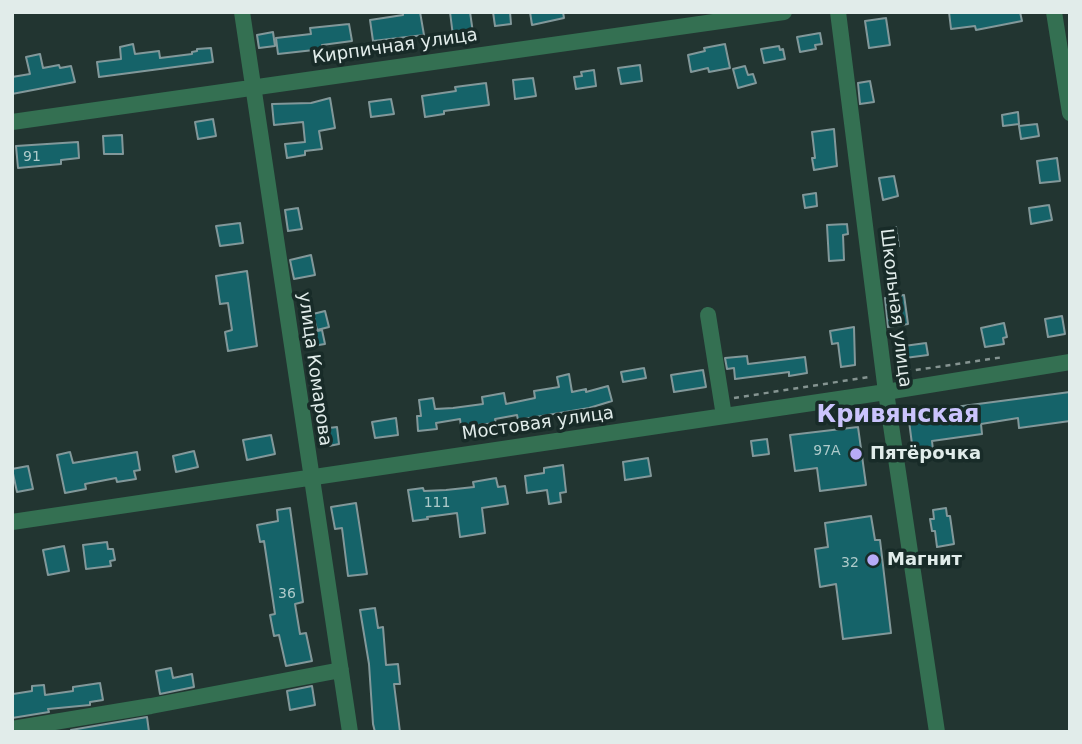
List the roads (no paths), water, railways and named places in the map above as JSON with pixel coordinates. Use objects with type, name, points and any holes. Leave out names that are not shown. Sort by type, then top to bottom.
[{"type":"street","name":"улица Комарова","points":[[242,12],[350,732]]},
{"type":"street","name":"Кирпичная улица","points":[[12,122],[784,12]]},
{"type":"street","name":"Школьная улица","points":[[838,12],[886,392],[937,732]]},
{"type":"street","points":[[1054,12],[1070,113]]},
{"type":"street","points":[[708,315],[724,416]]},
{"type":"street","name":"Мостовая улица","points":[[12,522],[886,392],[1070,362]]},
{"type":"street","points":[[12,729],[341,670]]},
{"type":"place","name":"Пятёрочка","points":[[856,454]]},
{"type":"place","name":"Магнит","points":[[873,560]]},
{"type":"district","name":"Кривянская","points":[[898,416]]}]
